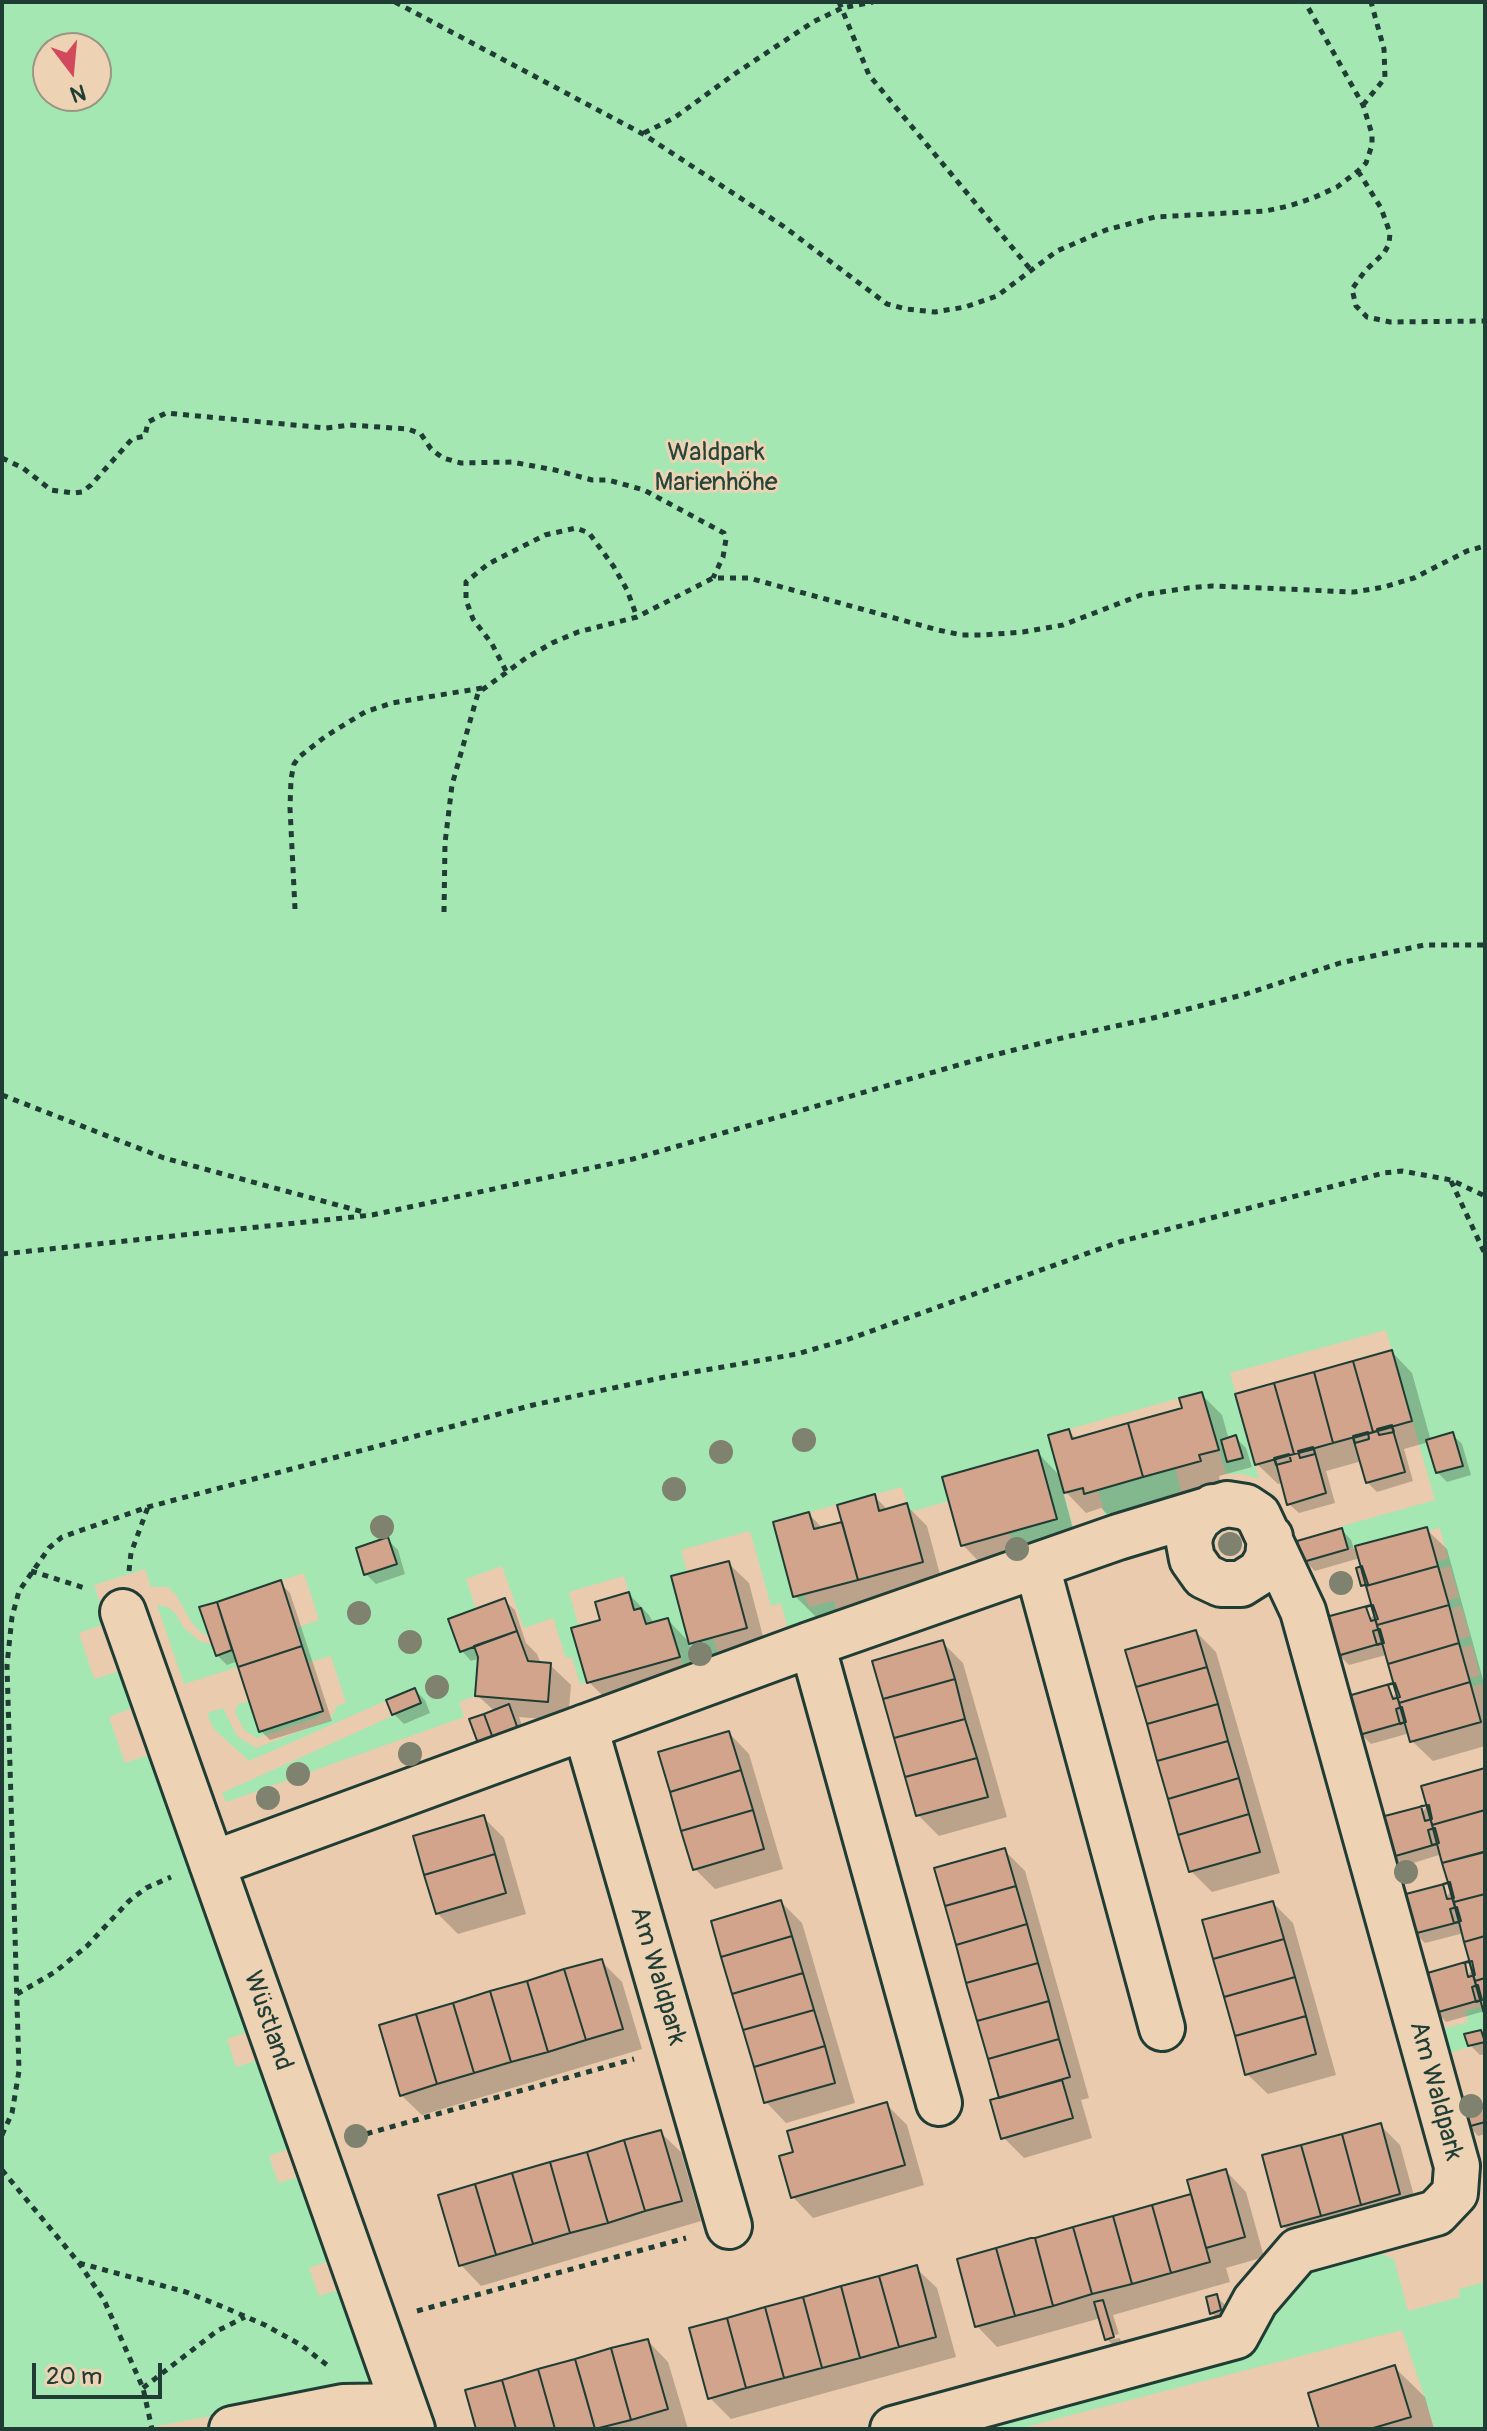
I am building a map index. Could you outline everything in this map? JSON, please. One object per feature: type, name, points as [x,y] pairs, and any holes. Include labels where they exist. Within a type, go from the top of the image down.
[{"type":"street","name":"Am Waldpark","points":[[212,1864],[812,1644],[1118,1537],[1227,1504],[1246,1507],[1258,1515],[1265,1554],[1303,1611],[1457,2166],[1455,2193],[1436,2213],[1298,2251],[1255,2301],[1236,2336],[893,2429]]},
{"type":"street","points":[[1213,1507],[1198,1519],[1189,1543],[1192,1559],[1204,1576],[1221,1584],[1241,1584],[1265,1554]]},
{"type":"street","points":[[1118,1537],[1192,1559]]},
{"type":"street","points":[[1037,1566],[1162,2028]]},
{"type":"street","name":"Wüstland","points":[[123,1612],[408,2417]]},
{"type":"street","points":[[812,1644],[939,2103]]},
{"type":"street","name":"Am Waldpark","points":[[585,1727],[729,2226]]},
{"type":"street","points":[[232,2429],[343,2407],[408,2417]]},
{"type":"path","points":[[395,2],[643,134],[783,226],[887,304],[935,312],[965,307],[997,296],[1062,248],[1129,223],[1155,217],[1265,211],[1313,198],[1337,187],[1358,171],[1366,163],[1372,145],[1363,105],[1305,2]]},
{"type":"path","points":[[643,134],[674,118],[840,5],[873,2]]},
{"type":"path","points":[[1363,105],[1385,78],[1384,49],[1371,2]]},
{"type":"path","points":[[840,5],[858,53],[877,85],[1031,270]]},
{"type":"path","points":[[1358,171],[1381,208],[1390,233],[1384,253],[1352,289],[1356,306],[1367,317],[1390,322],[1485,321]]},
{"type":"path","points":[[2,458],[23,468],[51,490],[74,493],[82,492],[91,485],[132,439],[145,436],[148,422],[166,413],[326,428],[350,425],[408,429],[421,434],[431,449],[443,458],[461,463],[512,462],[644,490],[724,533],[723,557],[713,578]]},
{"type":"path","points":[[506,671],[492,644],[473,619],[466,600],[466,582],[488,564],[545,535],[576,528],[589,533],[620,579],[637,617]]},
{"type":"path","points":[[444,912],[445,843],[452,785],[475,700],[482,688],[552,643],[578,632],[637,617],[713,578],[749,578],[938,630],[983,635],[1063,625],[1141,595],[1188,588],[1212,586],[1354,592],[1384,587],[1414,578],[1467,551],[1485,546]]},
{"type":"path","points":[[295,909],[290,808],[291,779],[299,757],[365,712],[392,703],[482,688]]},
{"type":"path","points":[[2,1254],[372,1215],[633,1159],[1000,1054],[1246,994],[1340,963],[1424,945],[1485,945]]},
{"type":"path","points":[[2,1095],[164,1158],[372,1215]]},
{"type":"path","points":[[2,2135],[12,2113],[19,2071],[7,1665],[12,1617],[19,1591],[49,1548],[62,1537],[148,1507],[533,1405],[665,1377],[797,1354],[849,1339],[1119,1242],[1384,1173],[1411,1172],[1451,1180],[1485,1196]]},
{"type":"path","points":[[1451,1180],[1485,1254]]},
{"type":"path","points":[[123,1612],[131,1553],[148,1507]]},
{"type":"path","points":[[31,1571],[116,1598],[123,1612]]},
{"type":"path","points":[[17,1994],[55,1972],[87,1946],[129,1901],[146,1888],[188,1870],[212,1864]]},
{"type":"path","points":[[312,2149],[678,2046]]},
{"type":"path","points":[[2,2170],[79,2263],[104,2300],[143,2388],[152,2429]]},
{"type":"path","points":[[374,2323],[729,2226]]},
{"type":"path","points":[[79,2263],[186,2292],[246,2317],[301,2345],[331,2368]]},
{"type":"path","points":[[143,2388],[217,2331],[246,2317]]},
{"type":"green space","name":"Waldpark Marienhöhe","points":[[2,2],[1485,2],[1485,1693],[1482,1684],[1469,1688],[1467,1679],[1480,1675],[1472,1645],[1460,1648],[1457,1644],[1456,1640],[1470,1636],[1461,1606],[1448,1610],[1445,1601],[1459,1597],[1450,1566],[1437,1570],[1435,1562],[1448,1558],[1440,1528],[1426,1531],[1424,1527],[1348,1549],[1342,1526],[1435,1500],[1386,1330],[1230,1373],[1259,1479],[1243,1474],[1226,1474],[1201,1392],[1048,1435],[1074,1530],[1015,1551],[990,1463],[942,1477],[949,1501],[910,1512],[902,1487],[773,1522],[793,1597],[804,1594],[809,1607],[834,1601],[838,1615],[789,1633],[781,1603],[771,1606],[750,1531],[681,1550],[687,1572],[671,1577],[689,1643],[713,1638],[720,1658],[684,1672],[680,1657],[675,1658],[648,1629],[658,1663],[650,1665],[624,1576],[569,1592],[594,1680],[580,1684],[572,1657],[566,1658],[553,1618],[524,1628],[502,1566],[466,1579],[476,1609],[448,1620],[460,1652],[474,1646],[478,1657],[475,1696],[459,1702],[464,1717],[226,1802],[222,1793],[421,1703],[415,1688],[249,1761],[213,1728],[207,1713],[223,1708],[237,1736],[256,1748],[330,1720],[337,1706],[346,1703],[331,1656],[307,1663],[296,1628],[319,1620],[304,1573],[200,1607],[209,1636],[192,1623],[168,1587],[151,1587],[145,1569],[94,1585],[107,1623],[79,1633],[94,1679],[124,1670],[137,1706],[109,1717],[125,1763],[154,1753],[254,2030],[227,2039],[236,2067],[265,2058],[296,2146],[269,2156],[278,2183],[306,2175],[337,2258],[309,2268],[319,2296],[347,2287],[383,2386],[139,2429],[2,2429]]},
{"type":"green space","points":[[1174,1463],[1181,1491],[1106,1518],[1096,1484]]},
{"type":"green space","points":[[157,1605],[168,1607],[184,1628],[201,1642],[212,1644],[216,1655],[232,1650],[238,1667],[184,1684]]},
{"type":"green space","points":[[249,1701],[259,1731],[323,1711],[319,1717],[257,1738],[244,1730],[235,1712],[238,1704]]},
{"type":"green space","points":[[1484,2006],[1485,2043],[1442,2055],[1440,2030],[1468,2022],[1465,2011]]},
{"type":"green space","points":[[1374,2251],[1394,2259],[1408,2311],[1460,2297],[1459,2289],[1485,2282],[1485,2429],[1435,2429],[1402,2330],[1017,2429],[955,2429],[1251,2351],[1276,2311],[1315,2268]]},
{"type":"building","points":[[1392,1350],[1412,1421],[1373,1432],[1353,1361]]},
{"type":"building","points":[[1353,1361],[1373,1432],[1333,1443],[1314,1372]]},
{"type":"building","points":[[1314,1372],[1333,1443],[1294,1454],[1274,1383]]},
{"type":"building","points":[[1274,1383],[1294,1454],[1255,1465],[1235,1394]]},
{"type":"building","points":[[1202,1392],[1219,1450],[1199,1455],[1201,1461],[1143,1477],[1128,1423],[1182,1408],[1179,1398]]},
{"type":"building","points":[[1128,1423],[1143,1477],[1084,1494],[1083,1488],[1064,1493],[1048,1435],[1069,1429],[1072,1439]]},
{"type":"building","points":[[1392,1425],[1394,1432],[1379,1435],[1377,1429]]},
{"type":"building","points":[[1392,1427],[1405,1472],[1366,1483],[1353,1438]]},
{"type":"building","points":[[1368,1432],[1369,1439],[1355,1443],[1353,1436]]},
{"type":"building","points":[[1453,1432],[1463,1466],[1436,1473],[1426,1440]]},
{"type":"building","points":[[1236,1435],[1243,1458],[1227,1462],[1221,1440]]},
{"type":"building","points":[[1313,1447],[1315,1454],[1300,1458],[1298,1451]]},
{"type":"building","points":[[1314,1449],[1326,1493],[1287,1505],[1275,1459]]},
{"type":"building","points":[[1038,1450],[1057,1519],[961,1546],[942,1477]]},
{"type":"building","points":[[1289,1454],[1291,1461],[1276,1465],[1274,1458]]},
{"type":"building","points":[[875,1494],[879,1511],[907,1503],[923,1562],[858,1580],[837,1505]]},
{"type":"building","points":[[809,1512],[814,1529],[842,1522],[858,1580],[793,1597],[773,1522]]},
{"type":"building","points":[[1427,1527],[1438,1566],[1366,1586],[1355,1546]]},
{"type":"building","points":[[1342,1528],[1348,1549],[1303,1562],[1297,1541]]},
{"type":"building","points":[[388,1537],[397,1564],[364,1575],[356,1548]]},
{"type":"building","points":[[729,1561],[747,1628],[689,1644],[671,1576]]},
{"type":"building","points":[[1362,1566],[1368,1584],[1361,1586],[1356,1568]]},
{"type":"building","points":[[1438,1566],[1449,1605],[1377,1625],[1366,1586]]},
{"type":"building","points":[[281,1580],[302,1646],[238,1667],[217,1602]]},
{"type":"building","points":[[629,1592],[634,1610],[641,1608],[646,1624],[668,1618],[680,1657],[587,1683],[571,1628],[600,1620],[595,1602]]},
{"type":"building","points":[[505,1598],[517,1631],[460,1652],[448,1619]]},
{"type":"building","points":[[217,1602],[232,1650],[216,1656],[199,1607]]},
{"type":"building","points":[[1371,1605],[1382,1643],[1337,1656],[1326,1617]]},
{"type":"building","points":[[1373,1605],[1378,1619],[1371,1621],[1366,1607]]},
{"type":"building","points":[[1449,1605],[1459,1643],[1388,1664],[1377,1625]]},
{"type":"building","points":[[1380,1629],[1384,1643],[1377,1645],[1373,1631]]},
{"type":"building","points":[[1196,1630],[1207,1667],[1136,1687],[1125,1650]]},
{"type":"building","points":[[517,1631],[528,1661],[551,1663],[548,1702],[475,1696],[478,1657],[474,1646]]},
{"type":"building","points":[[943,1640],[955,1679],[883,1699],[872,1661]]},
{"type":"building","points":[[1459,1643],[1470,1682],[1399,1703],[1388,1664]]},
{"type":"building","points":[[302,1646],[323,1711],[259,1732],[238,1667]]},
{"type":"building","points":[[1207,1667],[1218,1704],[1147,1724],[1136,1687]]},
{"type":"building","points":[[955,1679],[965,1719],[894,1738],[883,1699]]},
{"type":"building","points":[[1470,1682],[1481,1722],[1410,1742],[1399,1703]]},
{"type":"building","points":[[1393,1683],[1405,1722],[1359,1735],[1348,1696]]},
{"type":"building","points":[[1395,1683],[1400,1697],[1393,1699],[1388,1685]]},
{"type":"building","points":[[415,1688],[421,1703],[392,1715],[386,1700]]},
{"type":"building","points":[[509,1704],[519,1732],[494,1741],[484,1714]]},
{"type":"building","points":[[1218,1704],[1228,1741],[1157,1761],[1147,1724]]},
{"type":"building","points":[[1402,1707],[1406,1722],[1400,1724],[1396,1709]]},
{"type":"building","points":[[484,1714],[494,1741],[479,1746],[469,1719]]},
{"type":"building","points":[[965,1719],[977,1758],[905,1777],[894,1738]]},
{"type":"building","points":[[729,1731],[741,1770],[670,1792],[658,1752]]},
{"type":"building","points":[[1228,1741],[1239,1778],[1168,1799],[1157,1761]]},
{"type":"building","points":[[977,1758],[988,1797],[916,1816],[905,1777]]},
{"type":"building","points":[[1485,1768],[1485,1810],[1432,1825],[1421,1786]]},
{"type":"building","points":[[741,1770],[753,1810],[681,1831],[670,1792]]},
{"type":"building","points":[[1239,1778],[1249,1814],[1178,1835],[1168,1799]]},
{"type":"building","points":[[1427,1805],[1437,1844],[1392,1857],[1381,1817]]},
{"type":"building","points":[[1429,1805],[1432,1819],[1425,1821],[1421,1806]]},
{"type":"building","points":[[753,1810],[764,1849],[693,1870],[681,1831]]},
{"type":"building","points":[[1485,1810],[1485,1852],[1442,1863],[1432,1825]]},
{"type":"building","points":[[1249,1814],[1260,1852],[1189,1872],[1178,1835]]},
{"type":"building","points":[[484,1815],[495,1854],[424,1875],[413,1836]]},
{"type":"building","points":[[1435,1828],[1439,1843],[1432,1845],[1428,1830]]},
{"type":"building","points":[[1005,1848],[1016,1886],[945,1906],[934,1868]]},
{"type":"building","points":[[1485,1852],[1485,1894],[1454,1902],[1442,1863]]},
{"type":"building","points":[[495,1854],[506,1893],[436,1914],[424,1875]]},
{"type":"building","points":[[1450,1882],[1454,1898],[1447,1899],[1443,1884]]},
{"type":"building","points":[[1448,1883],[1459,1922],[1413,1934],[1402,1895]]},
{"type":"building","points":[[1016,1886],[1027,1924],[956,1945],[945,1906]]},
{"type":"building","points":[[1485,1894],[1485,1936],[1464,1942],[1454,1902]]},
{"type":"building","points":[[781,1900],[792,1936],[721,1957],[711,1921]]},
{"type":"building","points":[[1273,1901],[1284,1939],[1213,1959],[1202,1920]]},
{"type":"building","points":[[1457,1907],[1461,1921],[1454,1923],[1450,1909]]},
{"type":"building","points":[[1027,1924],[1038,1963],[966,1983],[956,1945]]},
{"type":"building","points":[[792,1936],[803,1973],[732,1994],[721,1957]]},
{"type":"building","points":[[1485,1936],[1485,1978],[1475,1981],[1464,1942]]},
{"type":"building","points":[[1284,1939],[1295,1977],[1224,1997],[1213,1959]]},
{"type":"building","points":[[602,1959],[623,2029],[586,2040],[564,1969]]},
{"type":"building","points":[[1469,1961],[1480,2000],[1435,2013],[1424,1974]]},
{"type":"building","points":[[1472,1961],[1475,1975],[1468,1977],[1465,1963]]},
{"type":"building","points":[[1038,1963],[1049,2001],[977,2021],[966,1983]]},
{"type":"building","points":[[564,1969],[586,2040],[548,2052],[527,1981]]},
{"type":"building","points":[[803,1973],[814,2010],[743,2030],[732,1994]]},
{"type":"building","points":[[1295,1977],[1306,2016],[1235,2036],[1224,1997]]},
{"type":"building","points":[[1485,1978],[1485,2017],[1475,1981]]},
{"type":"building","points":[[527,1981],[548,2052],[511,2062],[490,1991]]},
{"type":"building","points":[[1478,1985],[1482,2000],[1476,2002],[1472,1987]]},
{"type":"building","points":[[490,1991],[511,2062],[474,2073],[453,2003]]},
{"type":"building","points":[[1049,2001],[1059,2039],[988,2059],[977,2021]]},
{"type":"building","points":[[453,2003],[474,2073],[437,2084],[416,2014]]},
{"type":"building","points":[[814,2010],[825,2046],[754,2067],[743,2030]]},
{"type":"building","points":[[416,2014],[437,2084],[400,2096],[379,2025]]},
{"type":"building","points":[[1306,2016],[1316,2054],[1245,2075],[1235,2036]]},
{"type":"building","points":[[1481,2030],[1485,2042],[1468,2046],[1464,2034]]},
{"type":"building","points":[[1059,2039],[1070,2077],[999,2098],[988,2059]]},
{"type":"building","points":[[825,2046],[835,2083],[764,2103],[754,2067]]},
{"type":"building","points":[[1062,2080],[1073,2118],[1001,2139],[990,2100]]},
{"type":"building","points":[[887,2102],[905,2165],[791,2198],[779,2156],[793,2152],[787,2131]]},
{"type":"building","points":[[1485,2107],[1485,2122],[1467,2127],[1463,2113]]},
{"type":"building","points":[[1381,2123],[1400,2194],[1361,2205],[1342,2134]]},
{"type":"building","points":[[661,2130],[682,2201],[645,2211],[624,2140]]},
{"type":"building","points":[[1342,2134],[1361,2205],[1321,2216],[1301,2145]]},
{"type":"building","points":[[624,2140],[645,2211],[608,2223],[587,2152]]},
{"type":"building","points":[[1301,2145],[1321,2216],[1281,2227],[1262,2155]]},
{"type":"building","points":[[587,2152],[608,2223],[570,2233],[550,2162]]},
{"type":"building","points":[[550,2162],[570,2233],[533,2244],[512,2173]]},
{"type":"building","points":[[1226,2169],[1245,2237],[1206,2248],[1187,2180]]},
{"type":"building","points":[[512,2173],[533,2244],[496,2255],[475,2184]]},
{"type":"building","points":[[475,2184],[496,2255],[459,2266],[438,2195]]},
{"type":"building","points":[[1191,2194],[1210,2262],[1171,2273],[1152,2205]]},
{"type":"building","points":[[1152,2205],[1171,2273],[1132,2284],[1113,2216]]},
{"type":"building","points":[[1113,2216],[1132,2284],[1092,2294],[1073,2227]]},
{"type":"building","points":[[1073,2227],[1092,2294],[1053,2306],[1035,2238]]},
{"type":"building","points":[[1035,2238],[1053,2306],[1015,2316],[996,2248]]},
{"type":"building","points":[[996,2248],[1015,2316],[975,2327],[957,2259]]},
{"type":"building","points":[[917,2265],[936,2337],[899,2347],[879,2276]]},
{"type":"building","points":[[879,2276],[899,2347],[860,2358],[841,2286]]},
{"type":"building","points":[[841,2286],[860,2358],[822,2368],[803,2297]]},
{"type":"building","points":[[1217,2294],[1221,2310],[1210,2314],[1206,2297]]},
{"type":"building","points":[[803,2297],[822,2368],[784,2378],[765,2307]]},
{"type":"building","points":[[1103,2300],[1114,2337],[1105,2340],[1094,2302]]},
{"type":"building","points":[[765,2307],[784,2378],[746,2388],[727,2318]]},
{"type":"building","points":[[727,2318],[746,2388],[708,2399],[689,2328]]},
{"type":"building","points":[[648,2339],[668,2409],[631,2420],[611,2348]]},
{"type":"building","points":[[611,2348],[631,2420],[595,2429],[575,2359]]},
{"type":"building","points":[[575,2359],[595,2429],[555,2429],[538,2369]]},
{"type":"building","points":[[1395,2365],[1411,2417],[1370,2429],[1319,2429],[1308,2393]]},
{"type":"building","points":[[538,2369],[555,2429],[516,2429],[502,2380]]},
{"type":"building","points":[[502,2380],[516,2429],[476,2429],[465,2390]]}]
